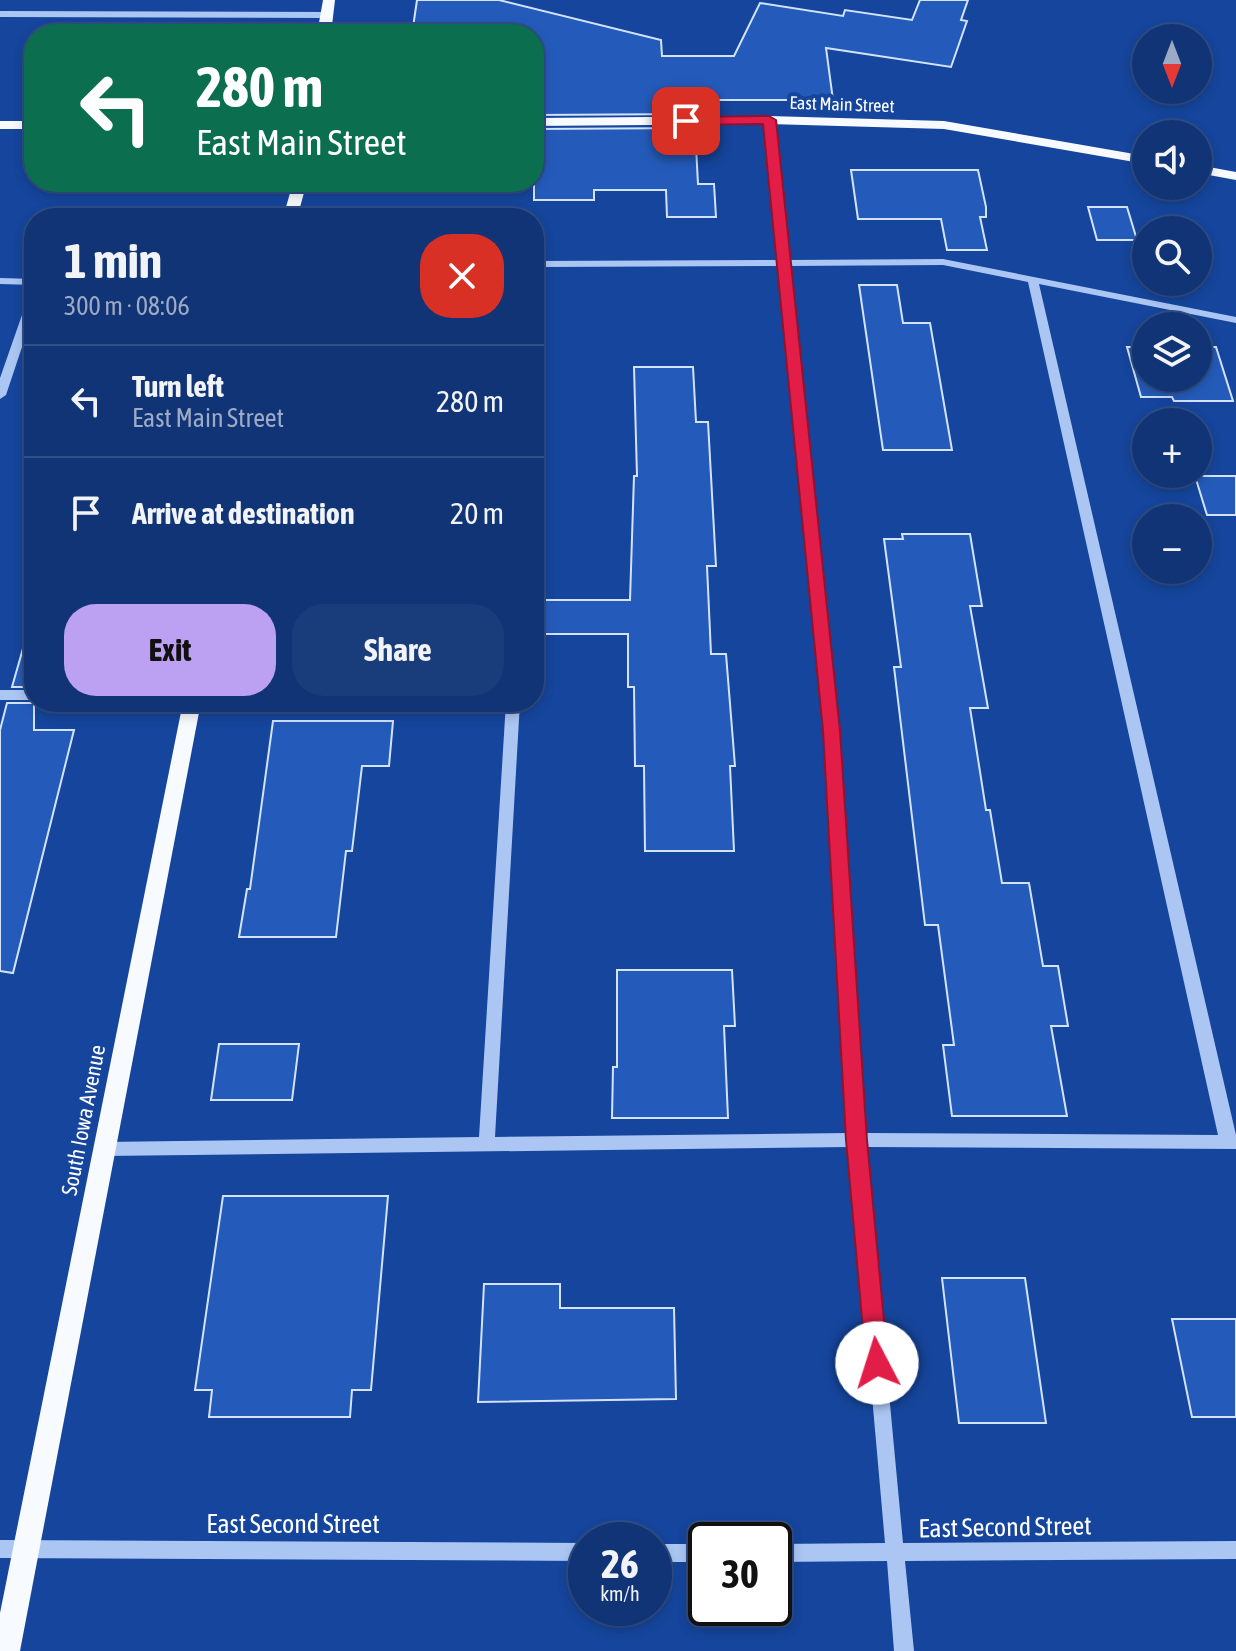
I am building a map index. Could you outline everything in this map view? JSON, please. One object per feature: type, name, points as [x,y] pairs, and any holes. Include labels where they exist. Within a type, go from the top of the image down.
[{"type":"main road","points":[[325,24],[329,0]]},
{"type":"main road","name":"East Main Street","points":[[544,122],[769,120],[944,125],[1132,158]]},
{"type":"main road","points":[[0,125],[24,125]]},
{"type":"main road","points":[[1212,172],[1235,178]]},
{"type":"main road","name":"South Iowa Avenue","points":[[6,1651],[13,1549],[104,1149],[190,712]]},
{"type":"street","points":[[0,14],[326,15]]},
{"type":"street","points":[[769,120],[781,262],[832,731],[857,1140],[904,1651]]},
{"type":"street","points":[[544,264],[943,262],[1236,320]]},
{"type":"street","points":[[104,1149],[857,1140],[1232,1142],[1032,278]]},
{"type":"street","points":[[0,281],[24,282]]},
{"type":"street","points":[[0,395],[24,324]]},
{"type":"street","points":[[0,695],[24,695]]},
{"type":"street","points":[[487,1143],[512,712]]},
{"type":"street","name":"East Second Street","points":[[13,1549],[568,1552]]},
{"type":"street","name":"East Second Street","points":[[792,1553],[1236,1550]]},
{"type":"building","points":[[417,0],[499,0],[661,40],[662,56],[734,56],[760,3],[843,16],[845,10],[912,20],[920,0],[968,0],[961,20],[967,21],[951,67],[826,48],[833,100],[694,100],[694,114],[544,115],[544,24],[413,24]]},
{"type":"building","points":[[695,128],[698,184],[714,184],[716,217],[667,217],[666,190],[594,190],[594,200],[534,200],[534,192],[544,192],[544,129]]},
{"type":"building","points":[[851,170],[978,170],[986,207],[986,217],[980,217],[987,250],[947,250],[941,219],[858,219]]},
{"type":"building","points":[[1088,207],[1127,207],[1132,224],[1132,240],[1097,240]]},
{"type":"building","points":[[859,285],[897,285],[903,323],[930,323],[952,450],[883,450]]},
{"type":"building","points":[[1127,347],[1132,347],[1132,365]]},
{"type":"building","points":[[1212,347],[1216,347],[1233,401],[1174,401],[1172,397],[1141,397],[1140,392],[1212,392]]},
{"type":"building","points":[[634,367],[693,367],[696,422],[708,422],[716,566],[707,566],[711,654],[726,654],[735,766],[730,766],[734,851],[645,851],[644,766],[635,766],[634,687],[628,687],[628,634],[544,634],[544,600],[630,600],[634,476],[637,476]]},
{"type":"building","points":[[1212,476],[1236,476],[1236,515],[1212,515],[1212,504],[1204,504],[1199,488],[1212,488]]},
{"type":"building","points":[[902,534],[970,534],[982,606],[970,606],[988,708],[970,708],[986,810],[990,810],[1002,883],[1029,883],[1043,966],[1058,966],[1068,1026],[1051,1026],[1067,1116],[952,1116],[943,1045],[954,1045],[938,925],[925,925],[894,667],[901,667],[884,539],[903,539]]},
{"type":"building","points":[[24,645],[24,687],[12,687]]},
{"type":"building","points":[[7,703],[24,703],[24,712],[34,712],[34,730],[74,730],[13,973],[0,971],[0,730]]},
{"type":"building","points":[[273,721],[393,721],[389,766],[362,766],[352,851],[346,851],[336,937],[239,937],[247,889],[250,889]]},
{"type":"building","points":[[617,970],[732,970],[735,1026],[724,1026],[728,1118],[612,1118],[613,1067],[617,1067]]},
{"type":"building","points":[[219,1044],[299,1044],[292,1100],[211,1100]]},
{"type":"building","points":[[223,1196],[388,1196],[371,1390],[352,1390],[350,1417],[209,1417],[212,1390],[195,1390]]},
{"type":"building","points":[[942,1278],[1025,1278],[1046,1423],[959,1423]]},
{"type":"building","points":[[484,1284],[560,1284],[560,1308],[674,1308],[676,1399],[478,1402]]},
{"type":"building","points":[[1172,1319],[1236,1319],[1236,1417],[1192,1417]]},
{"type":"route","points":[[686,121],[769,120],[781,262],[832,731],[857,1140],[877,1363]]}]
